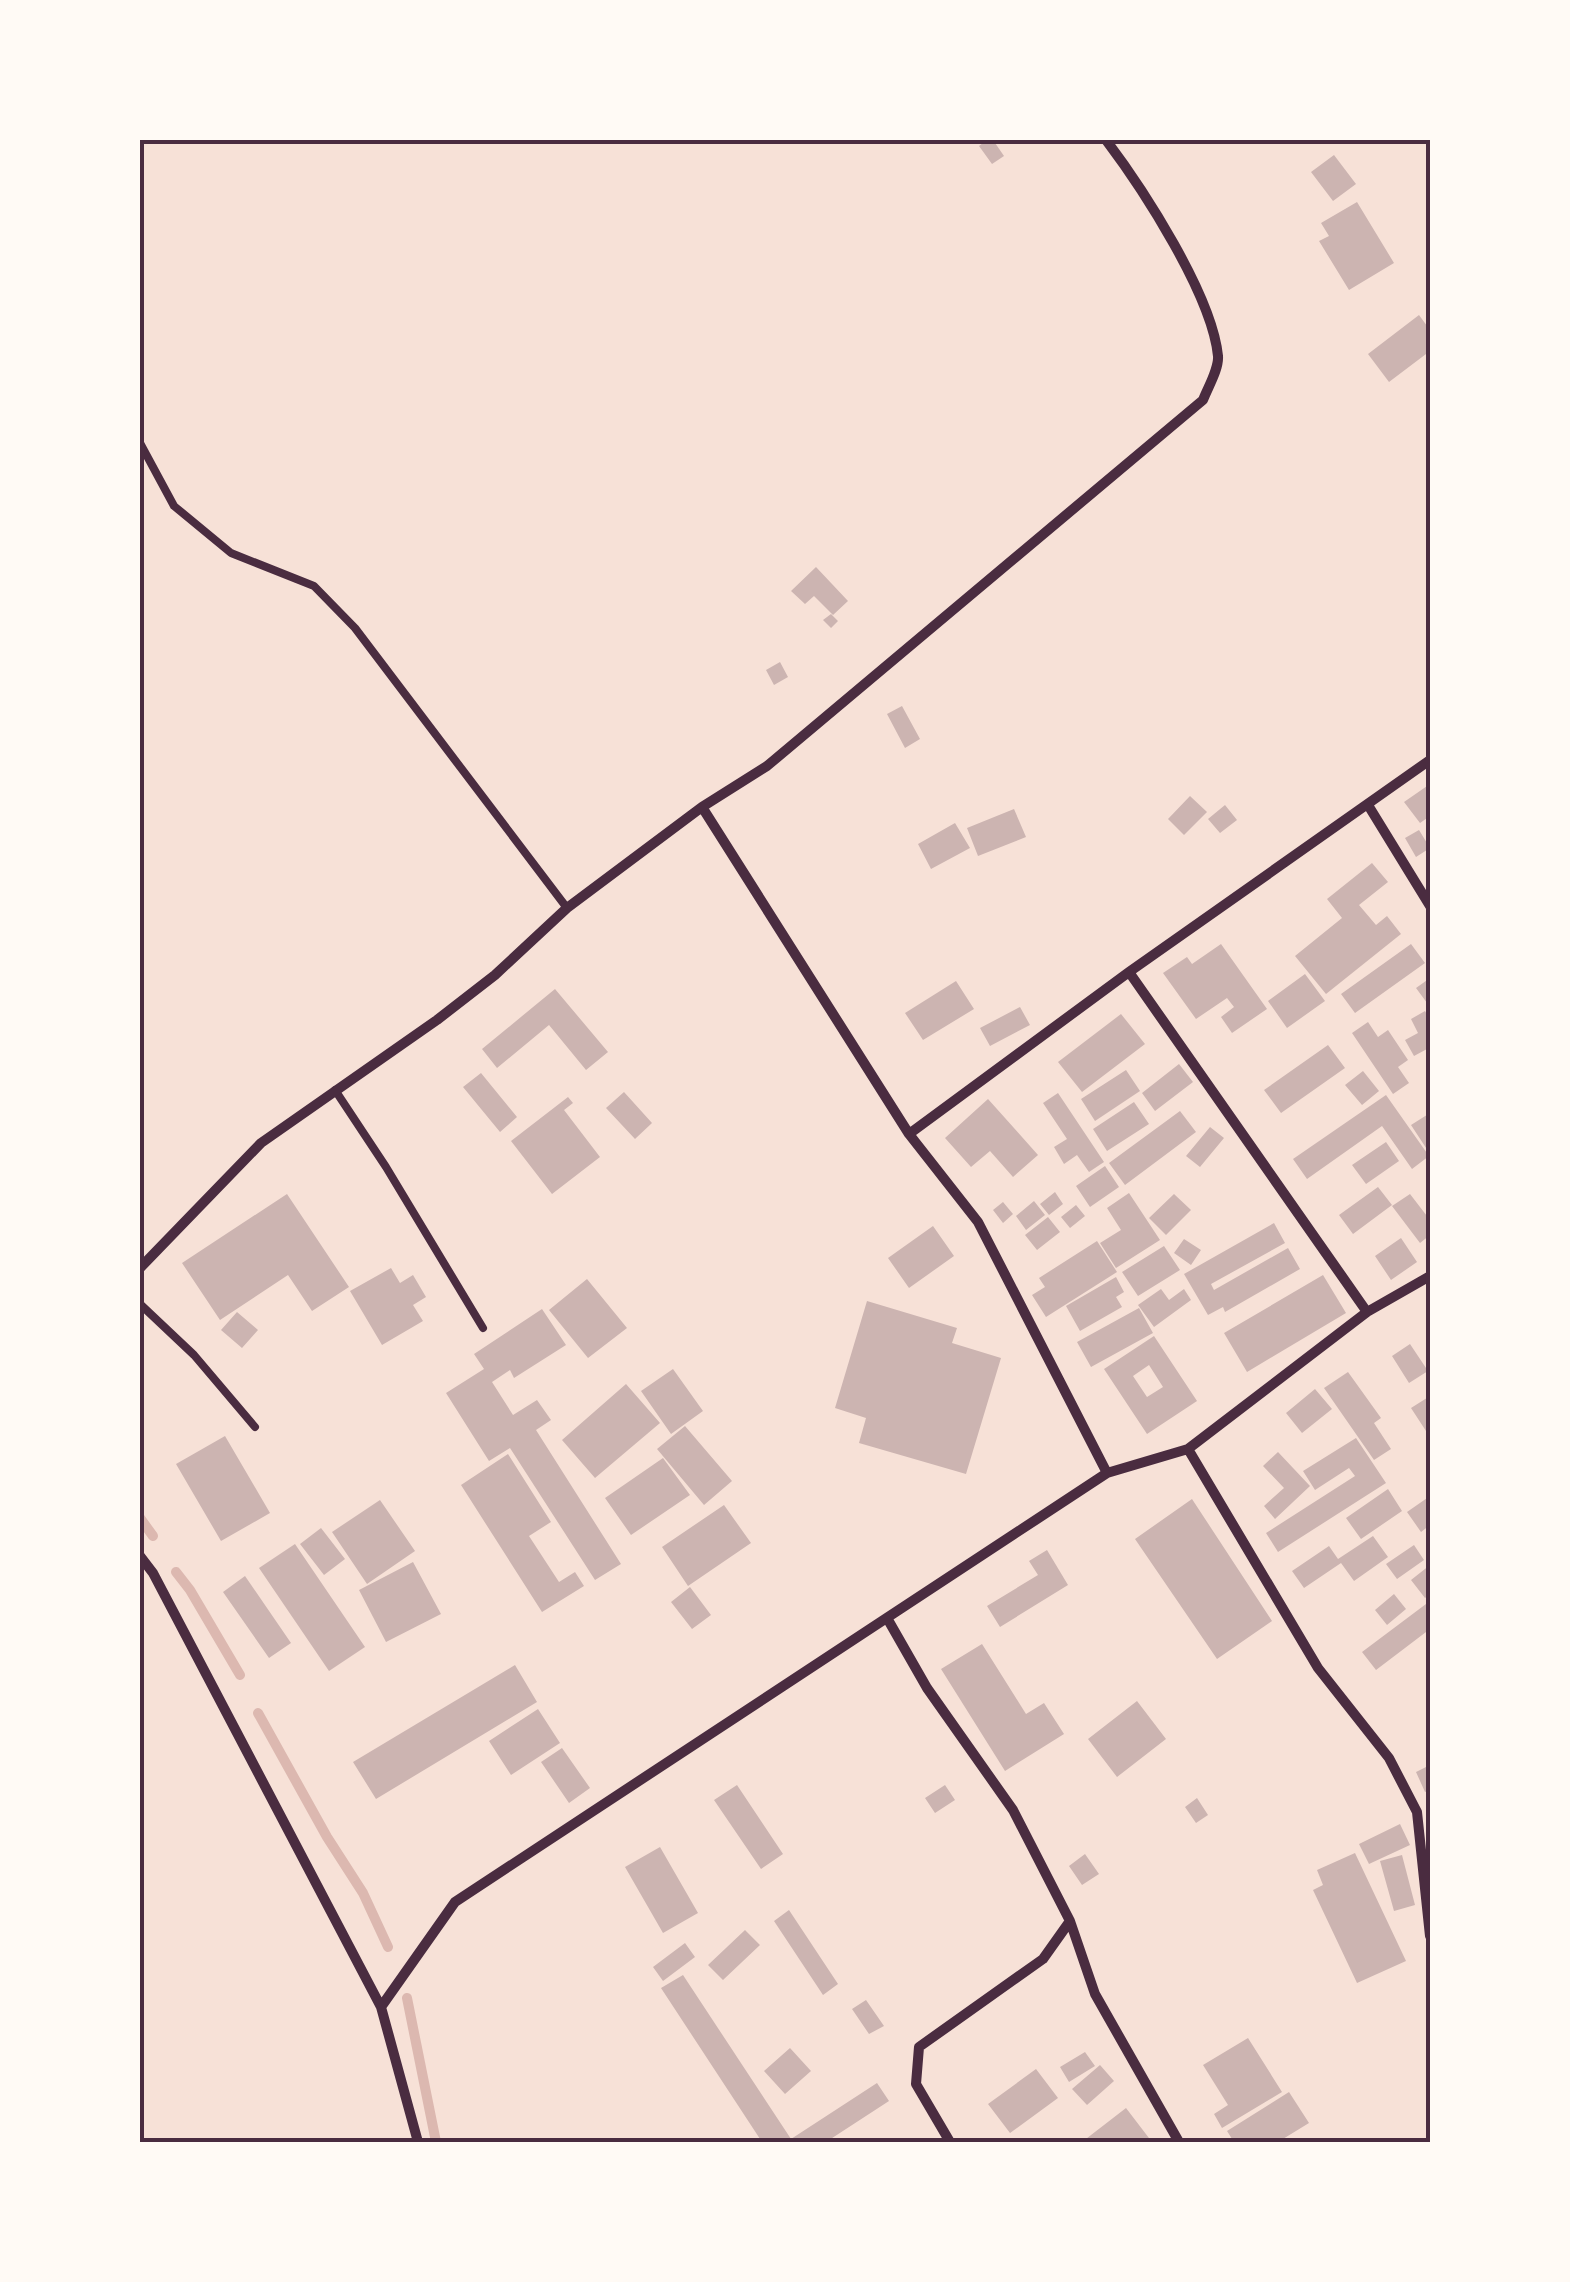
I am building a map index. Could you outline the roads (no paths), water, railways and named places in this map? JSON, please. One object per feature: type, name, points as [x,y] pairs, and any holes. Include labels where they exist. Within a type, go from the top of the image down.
[{"type":"street","points":[[140,1268],[261,1143],[437,1020],[494,975],[567,908],[702,807],[767,766],[1203,400],[1219,360],[1206,304],[1133,176],[1106,140]]},
{"type":"street","points":[[910,1134],[1130,972],[1430,760]]},
{"type":"street","points":[[1368,805],[1430,906]]},
{"type":"street","points":[[702,807],[910,1134],[978,1222],[1107,1473]]},
{"type":"street","points":[[1130,972],[1367,1312]]},
{"type":"street","points":[[381,2007],[455,1902],[1107,1473],[1188,1449],[1367,1312],[1430,1276]]},
{"type":"street","points":[[1188,1449],[1318,1668],[1390,1758],[1417,1812],[1430,1936]]},
{"type":"street","points":[[140,1556],[153,1573],[381,2007],[418,2142]]},
{"type":"street","points":[[887,1618],[927,1688],[1013,1810],[1070,1921],[1095,1994],[1179,2142]]},
{"type":"street","points":[[950,2142],[916,2084],[919,2047],[1042,1959],[1070,1921]]},
{"type":"lane","points":[[140,443],[174,506],[231,553],[314,586],[355,628],[567,908]]},
{"type":"lane","points":[[335,1090],[483,1328]]},
{"type":"lane","points":[[140,1304],[194,1355],[255,1428]]},
{"type":"waterway","points":[[140,1518],[153,1536]]},
{"type":"waterway","points":[[176,1572],[240,1675]]},
{"type":"waterway","points":[[258,1713],[363,1893],[388,1947]]},
{"type":"waterway","points":[[407,1998],[436,2142]]}]
